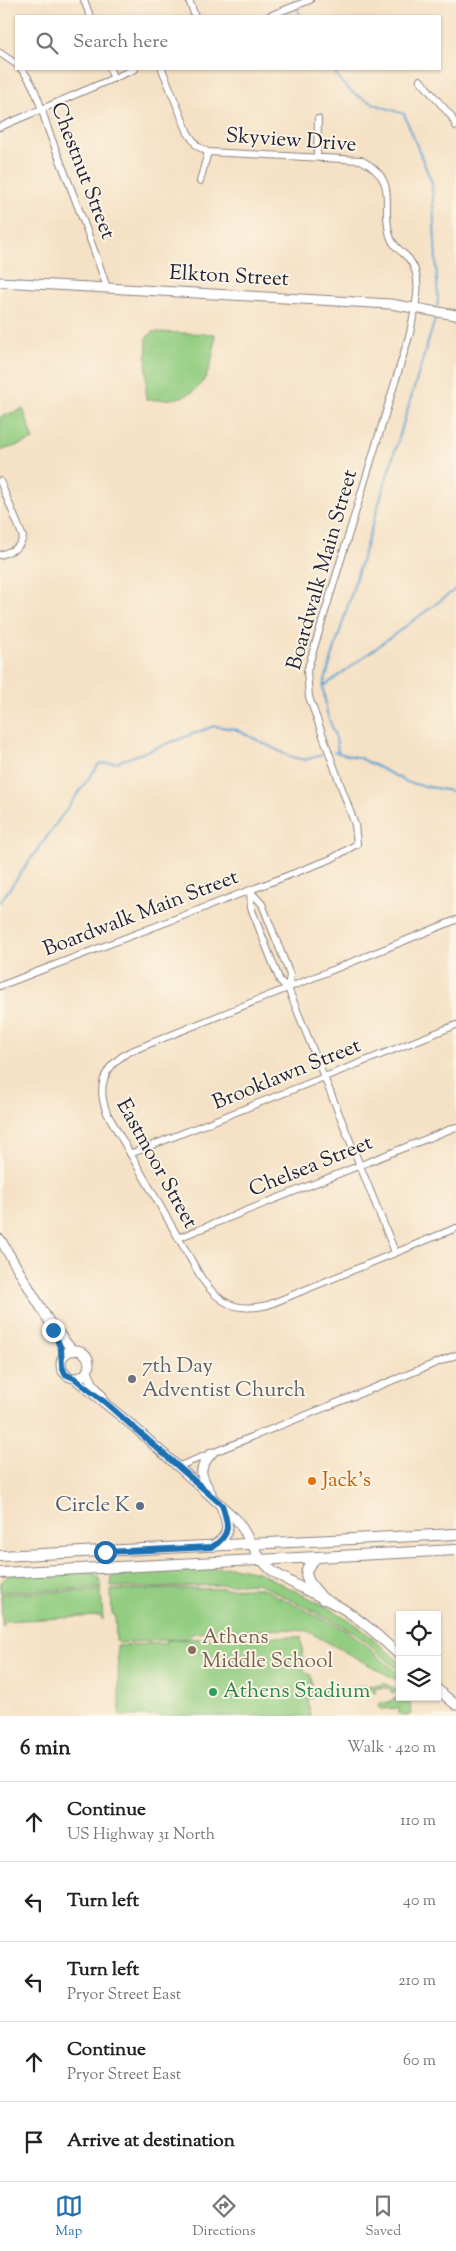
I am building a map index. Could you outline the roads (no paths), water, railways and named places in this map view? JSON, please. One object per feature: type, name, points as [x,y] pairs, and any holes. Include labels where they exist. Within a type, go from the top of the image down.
[{"type":"main road","points":[[212,1547],[222,1541],[227,1532],[227,1518],[218,1502]]},
{"type":"main road","points":[[0,1556],[456,1534]]},
{"type":"main road","points":[[0,1573],[456,1550]]},
{"type":"main road","points":[[317,1557],[307,1566],[305,1572],[308,1581],[323,1599]]},
{"type":"street","points":[[84,0],[90,15]]},
{"type":"street","points":[[189,0],[195,15]]},
{"type":"street","points":[[272,15],[310,0]]},
{"type":"street","points":[[0,53],[15,63]]},
{"type":"street","name":"Chestnut Street","points":[[22,70],[27,75],[41,110],[107,288]]},
{"type":"street","points":[[110,70],[113,77]]},
{"type":"street","points":[[0,126],[132,70]]},
{"type":"street","name":"Skyview Drive","points":[[162,70],[188,133],[197,146],[208,152],[361,160],[380,173],[386,187],[389,234],[392,244],[409,260],[416,272],[418,288],[415,308]]},
{"type":"street","points":[[420,80],[454,114],[456,126]]},
{"type":"street","points":[[318,119],[318,157]]},
{"type":"street","points":[[200,181],[208,152]]},
{"type":"street","name":"Elkton Street","points":[[0,282],[390,304],[456,315]]},
{"type":"street","name":"Boardwalk Main Street","points":[[0,986],[331,860],[357,844],[355,825],[309,697],[307,672],[410,333],[415,308]]},
{"type":"street","points":[[0,481],[23,537],[21,545],[0,555]]},
{"type":"street","points":[[250,891],[262,904],[290,975],[288,988]]},
{"type":"street","points":[[250,891],[251,908],[280,981],[288,988],[395,1252]]},
{"type":"street","name":"Eastmoor Street","points":[[456,920],[117,1058],[104,1076],[103,1102],[130,1154],[210,1290],[222,1301],[238,1308],[268,1305],[456,1228]]},
{"type":"street","name":"Brooklawn Street","points":[[130,1154],[456,1025]]},
{"type":"street","name":"Chelsea Street","points":[[178,1238],[456,1127]]},
{"type":"street","points":[[0,1239],[50,1323],[61,1349],[65,1374],[74,1378],[107,1404],[218,1502],[244,1529],[252,1545],[270,1570],[341,1608],[374,1632],[396,1652]]},
{"type":"street","points":[[50,1323],[73,1351]]},
{"type":"street","points":[[62,1362],[66,1354],[73,1351],[81,1352],[87,1357],[89,1364],[87,1372],[82,1376],[74,1378]]},
{"type":"street","points":[[177,1467],[456,1354]]},
{"type":"street","points":[[87,1372],[93,1385],[107,1404]]},
{"type":"street","points":[[212,1453],[203,1463],[201,1470],[203,1479],[218,1502]]},
{"type":"street","points":[[441,1692],[456,1705]]},
{"type":"waterway","points":[[298,10],[300,15]]},
{"type":"waterway","points":[[334,70],[346,87],[363,99],[404,114],[432,183],[437,307]]},
{"type":"waterway","points":[[338,752],[336,738],[327,713],[323,687],[436,316]]},
{"type":"waterway","points":[[323,687],[456,589]]},
{"type":"waterway","points":[[0,902],[99,764],[118,762],[214,726],[235,729],[289,756],[305,760],[321,755]]},
{"type":"waterway","points":[[334,752],[360,758],[409,783],[456,792]]},
{"type":"place","name":"7th Day Adventist Church","points":[[132,1379]]},
{"type":"place","name":"Jack's","points":[[312,1481]]},
{"type":"place","name":"Circle K","points":[[140,1506]]},
{"type":"place","name":"Athens Middle School","points":[[192,1650]]},
{"type":"place","name":"Athens Stadium","points":[[213,1692]]}]
